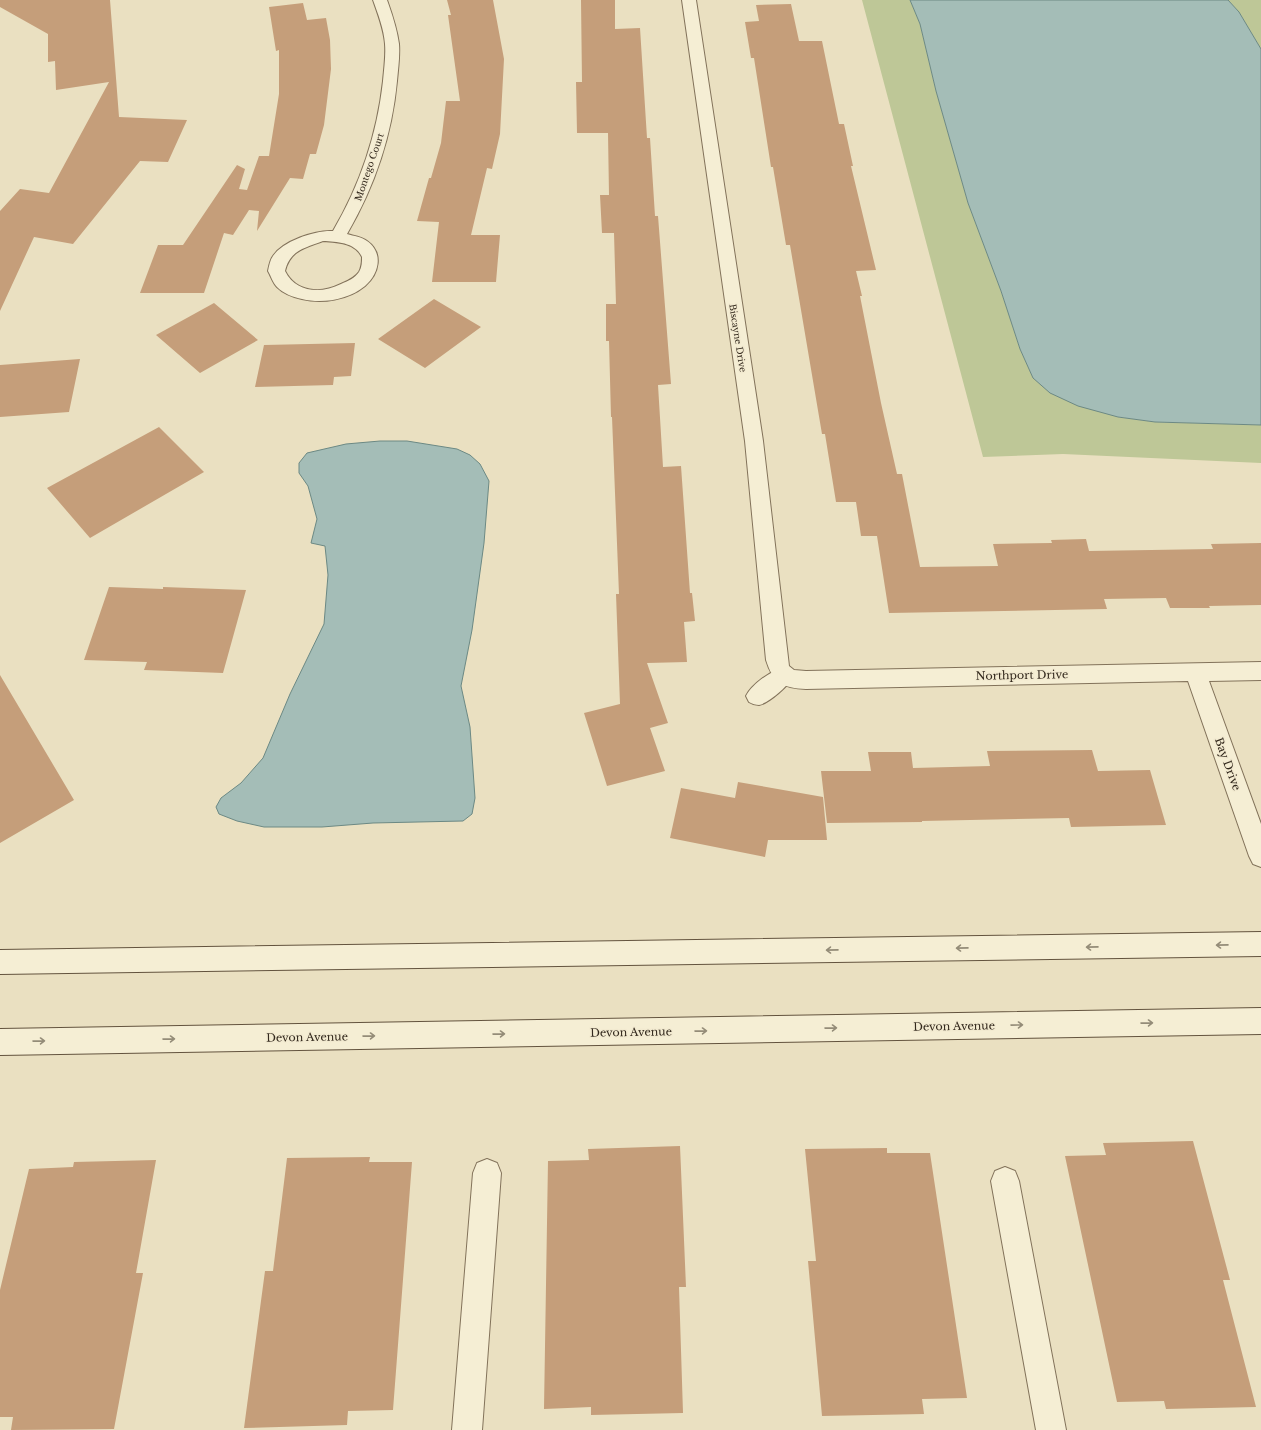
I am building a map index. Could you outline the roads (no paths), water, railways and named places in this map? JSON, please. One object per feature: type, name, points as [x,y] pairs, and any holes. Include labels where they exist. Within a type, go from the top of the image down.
[{"type":"street","name":"Montego Court","points":[[338,236],[351,215],[363,186],[377,150],[386,114],[390,83],[392,46],[386,16],[380,0]]},
{"type":"street","name":"Biscayne Drive","points":[[689,0],[754,441],[778,660],[783,676]]},
{"type":"street","points":[[322,236],[338,236],[356,242],[368,253],[370,262],[368,271],[362,280],[344,290],[322,296],[306,295],[292,291],[282,284],[276,275],[277,265],[282,255],[293,246],[306,240],[322,236]]},
{"type":"street","name":"Northport Drive","points":[[783,676],[792,679],[806,680],[1261,671]]},
{"type":"street","name":"Bay Drive","points":[[1195,672],[1261,856]]},
{"type":"street","points":[[757,696],[783,676]]},
{"type":"street","points":[[0,962],[1261,944]]},
{"type":"street","name":"Devon Avenue","points":[[0,1042],[1261,1021]]},
{"type":"street","points":[[467,1430],[487,1173]]},
{"type":"street","points":[[1005,1181],[1051,1430]]},
{"type":"water","points":[[910,0],[1228,0],[1239,12],[1261,49],[1261,425],[1155,422],[1118,417],[1078,406],[1050,393],[1033,378],[1020,349],[1001,291],[968,203],[936,91],[920,24]]},
{"type":"water","points":[[380,441],[407,441],[457,449],[470,455],[480,464],[489,481],[484,543],[472,630],[461,686],[470,727],[475,798],[472,814],[463,821],[373,823],[322,827],[264,827],[237,821],[219,814],[216,807],[221,798],[241,783],[263,758],[290,694],[324,624],[328,575],[325,546],[311,543],[317,519],[308,486],[299,473],[299,463],[307,453],[346,444]]}]
